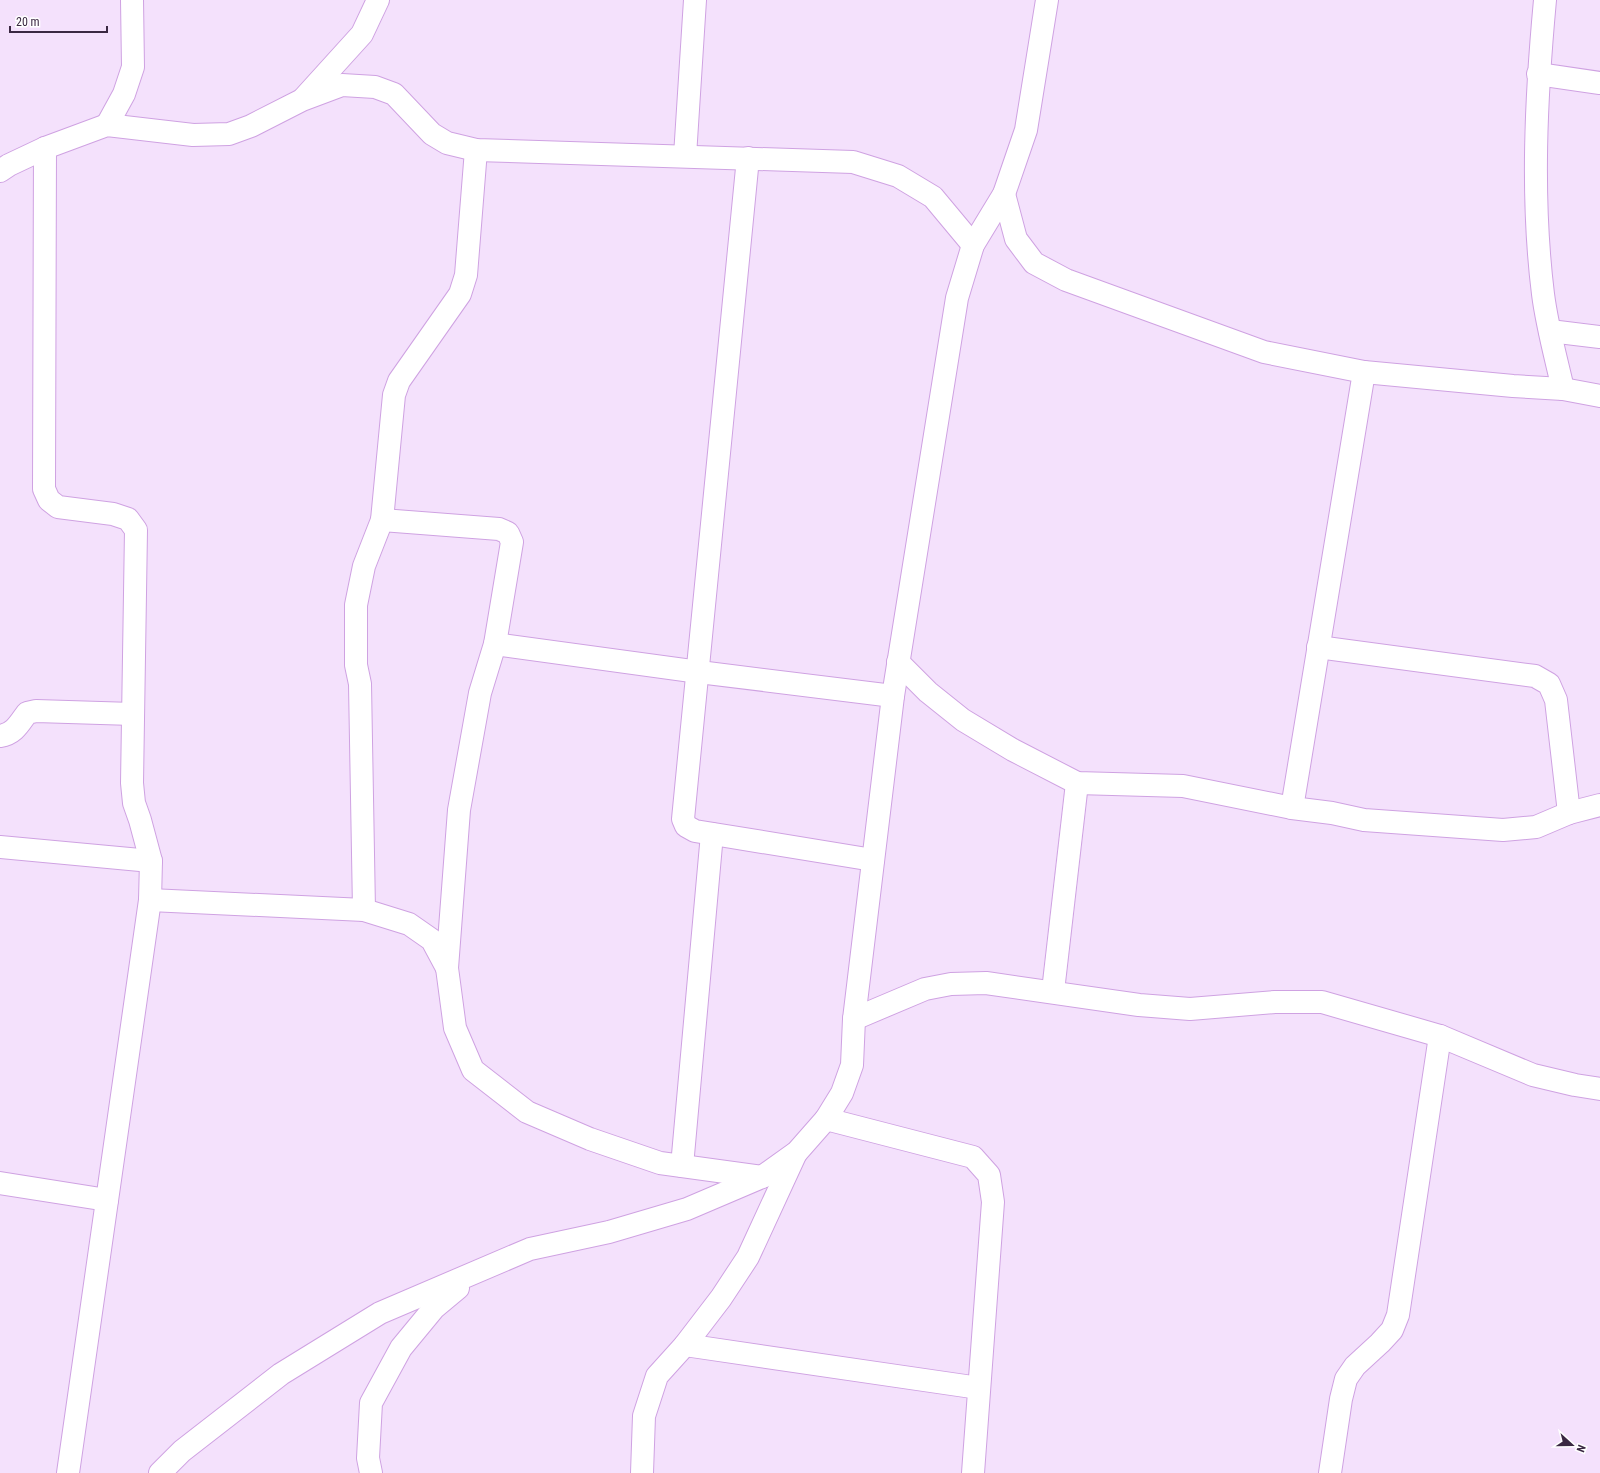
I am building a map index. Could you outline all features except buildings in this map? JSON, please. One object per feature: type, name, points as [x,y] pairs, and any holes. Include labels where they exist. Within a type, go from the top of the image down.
[{"type":"street","points":[[107,125],[124,94],[133,67],[132,0]]},
{"type":"street","points":[[302,100],[362,34],[378,0]]},
{"type":"street","points":[[685,156],[695,0]]},
{"type":"street","points":[[160,1473],[182,1451],[281,1374],[380,1313],[530,1249],[609,1232],[687,1209],[762,1177],[797,1152],[826,1119],[842,1093],[852,1065],[854,1019],[893,696],[957,298],[973,244],[1004,194],[1026,130],[1047,0]]},
{"type":"street","points":[[1545,0],[1538,74],[1536,200],[1543,294],[1563,389]]},
{"type":"street","points":[[1538,74],[1600,83]]},
{"type":"street","points":[[0,171],[9,165],[45,148],[107,125],[192,135],[229,134],[251,126],[302,100],[342,86],[375,87],[394,94],[432,134],[447,143],[476,150],[853,162],[898,176],[932,197],[973,244]]},
{"type":"street","points":[[45,148],[44,489],[49,500],[58,507],[113,514],[128,519],[136,530],[132,783],[134,803],[151,861],[150,900],[68,1473]]},
{"type":"street","points":[[364,910],[360,684],[356,665],[356,605],[364,566],[382,520],[394,395],[399,381],[460,294],[466,275],[476,150]]},
{"type":"street","points":[[748,158],[699,672],[683,819],[686,826],[695,831],[873,860]]},
{"type":"street","points":[[1004,194],[1016,239],[1034,263],[1066,280],[1264,352],[1364,372],[1513,386],[1563,389],[1600,396]]},
{"type":"street","points":[[1550,331],[1600,337]]},
{"type":"street","points":[[1292,808],[1364,372]]},
{"type":"street","points":[[382,520],[499,529],[508,533],[512,542],[495,644],[480,693],[459,810],[447,968],[455,1028],[473,1070],[527,1112],[590,1139],[660,1163],[762,1177]]},
{"type":"street","points":[[495,644],[699,672],[893,696]]},
{"type":"street","points":[[1318,647],[1535,676],[1549,684],[1556,700],[1570,813]]},
{"type":"street","points":[[898,662],[928,692],[963,720],[1014,750],[1077,783],[1183,786],[1292,808],[1332,813],[1364,820],[1503,830],[1536,827],[1570,813],[1600,805]]},
{"type":"street","points":[[0,736],[7,735],[14,731],[27,713],[36,711],[133,714]]},
{"type":"street","points":[[1053,991],[1077,783]]},
{"type":"street","points":[[682,1166],[712,834]]},
{"type":"street","points":[[0,847],[151,861]]},
{"type":"street","points":[[150,900],[364,910],[409,924],[432,940],[447,968]]},
{"type":"street","points":[[854,1019],[924,989],[951,984],[986,983],[1053,991],[1139,1005],[1190,1009],[1275,1002],[1322,1002],[1440,1036],[1533,1075],[1600,1089]]},
{"type":"street","points":[[1330,1473],[1341,1399],[1346,1379],[1355,1366],[1392,1330],[1398,1315],[1440,1036]]},
{"type":"street","points":[[826,1119],[973,1157],[989,1175],[993,1202],[972,1473]]},
{"type":"street","points":[[642,1473],[644,1416],[657,1376],[685,1345],[721,1298],[748,1257],[797,1152]]},
{"type":"street","points":[[0,1183],[107,1200]]},
{"type":"street","points":[[371,1473],[368,1458],[371,1403],[401,1348],[434,1308],[478,1272]]},
{"type":"street","points":[[685,1345],[979,1388]]}]
